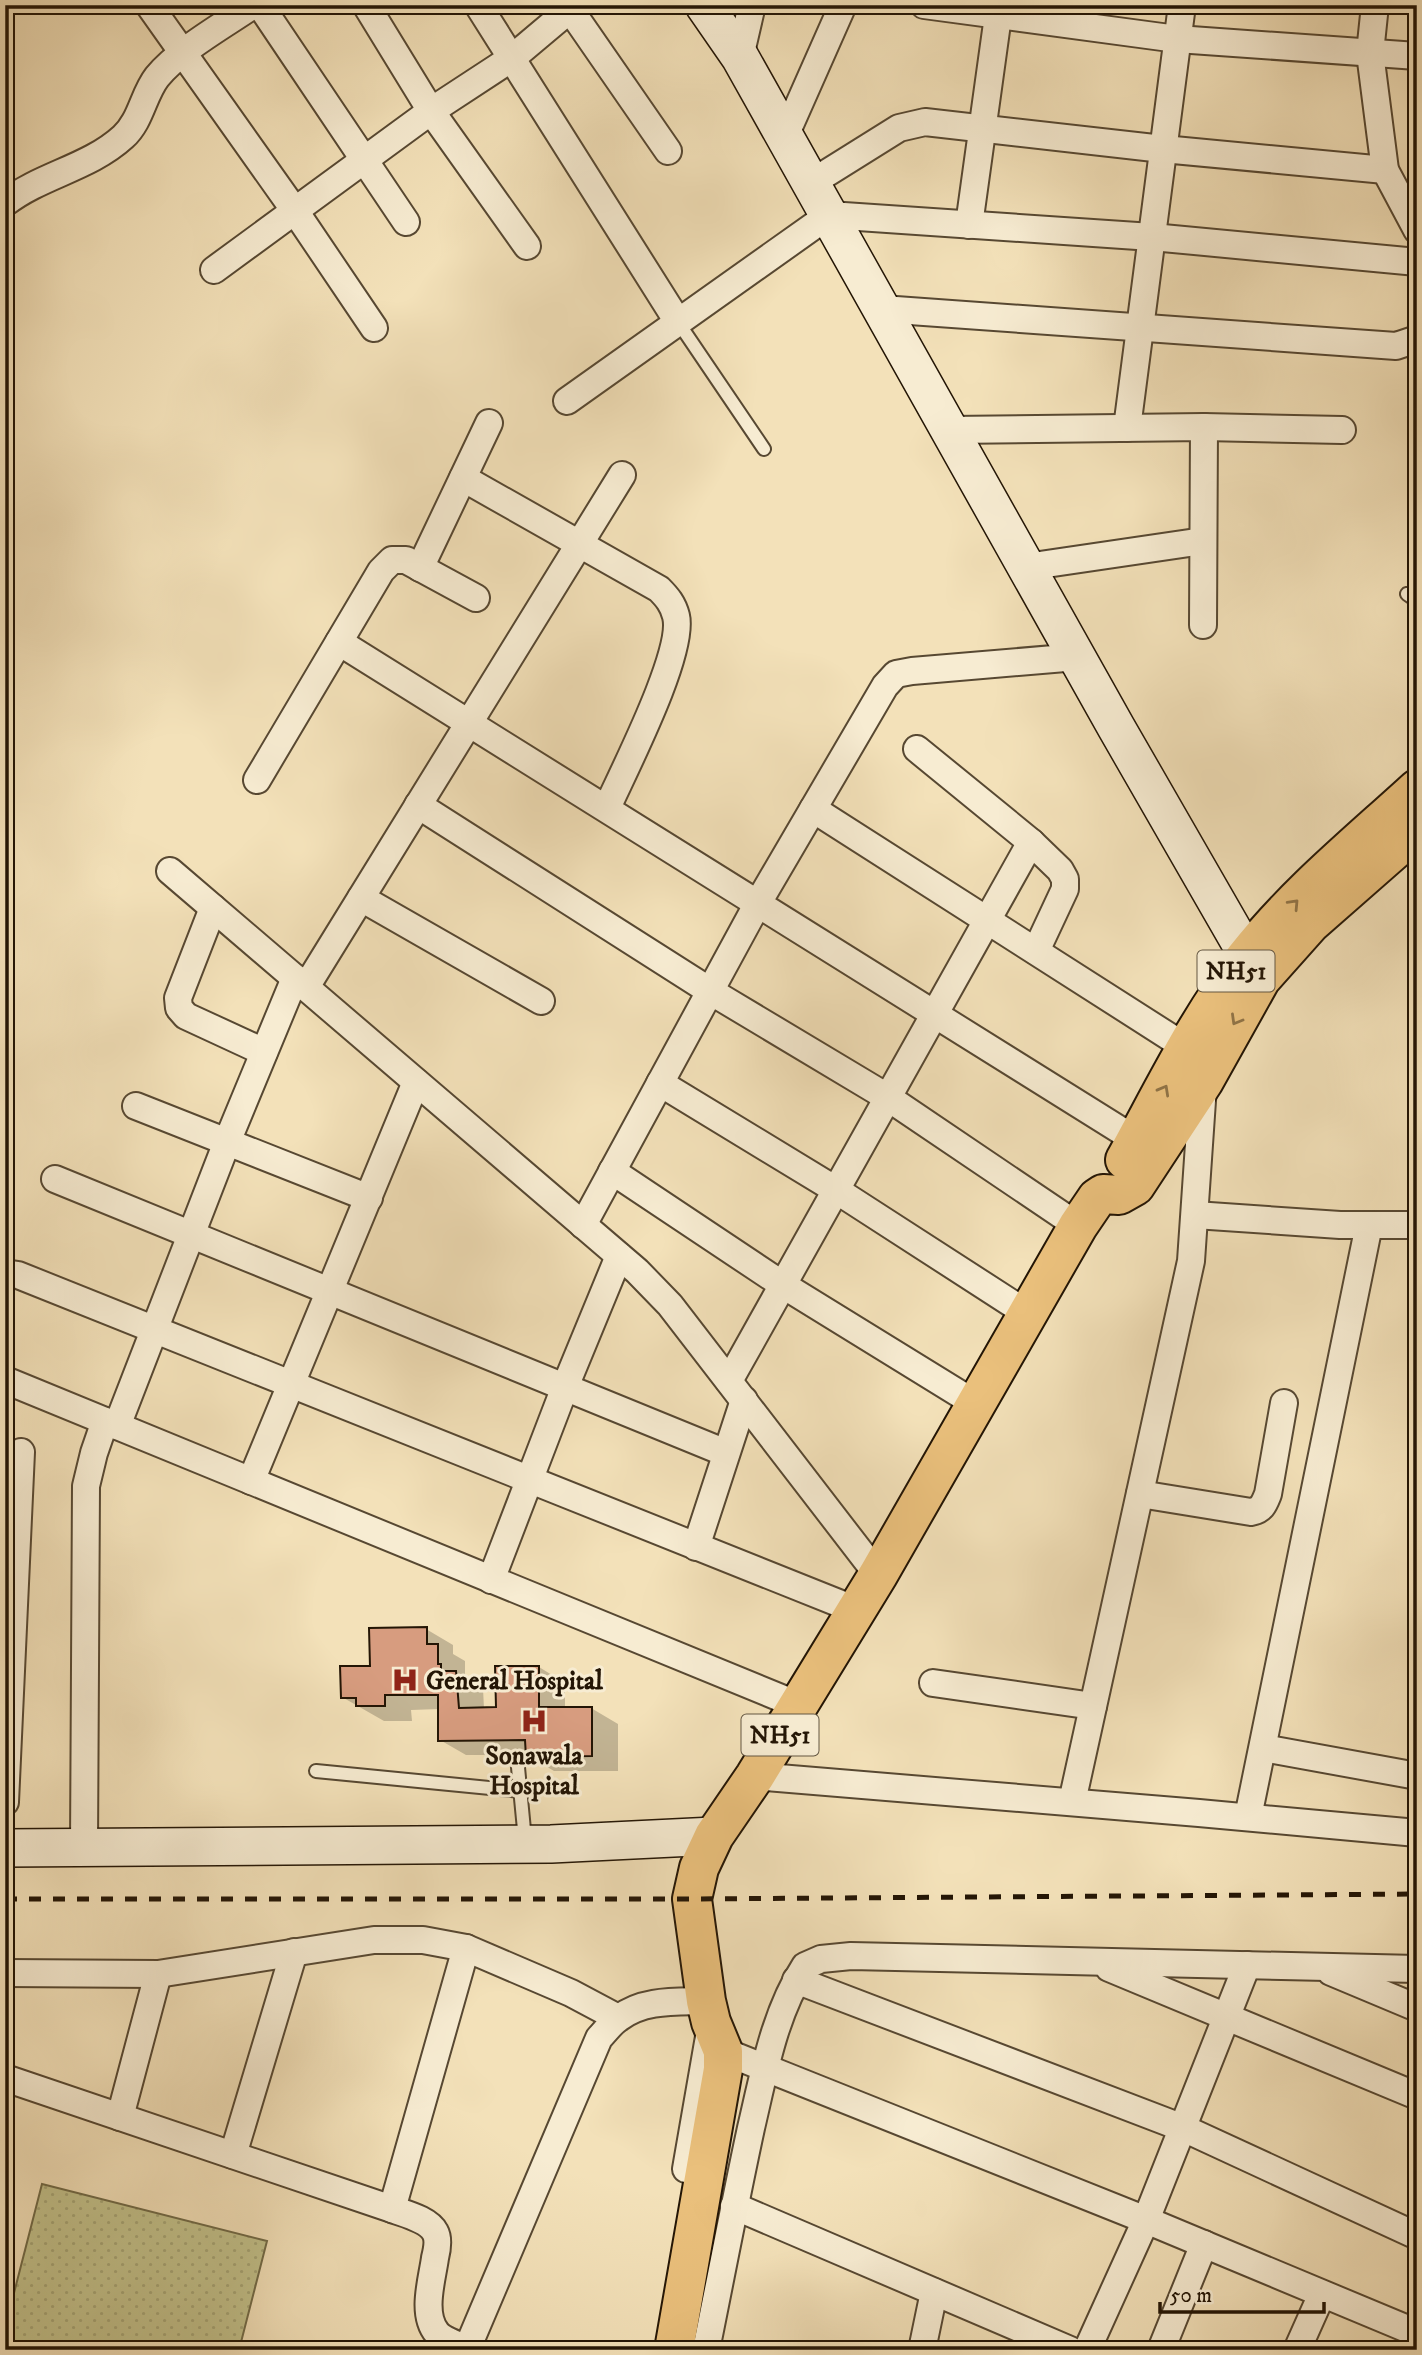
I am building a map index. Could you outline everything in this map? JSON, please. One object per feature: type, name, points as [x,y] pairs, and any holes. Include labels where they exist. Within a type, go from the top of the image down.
[{"type":"highway","name":"NH51","points":[[674,2350],[723,2069],[692,1899],[699,1868],[714,1836],[755,1776],[878,1574],[1078,1226],[1097,1198],[1103,1194],[1119,1195],[1135,1186],[1204,1081],[1254,968],[1299,898],[1417,789]]},
{"type":"highway","name":"NH51","points":[[1119,1195],[1117,1176],[1214,1001],[1310,924],[1417,830]]},
{"type":"street","points":[[149,5],[374,328]]},
{"type":"street","points":[[5,203],[23,189],[102,154],[125,135],[136,120],[156,78],[183,54],[253,5]]},
{"type":"street","points":[[260,5],[406,222]]},
{"type":"street","points":[[366,5],[431,111],[527,246]]},
{"type":"street","points":[[478,5],[678,322]]},
{"type":"street","points":[[704,5],[740,57],[1254,968]]},
{"type":"street","points":[[740,57],[752,5]]},
{"type":"street","points":[[785,136],[843,5]]},
{"type":"street","points":[[924,5],[1177,39],[1417,56]]},
{"type":"street","points":[[1127,428],[1182,5]]},
{"type":"street","points":[[1375,5],[1370,53],[1385,170],[1411,207],[1417,230]]},
{"type":"street","points":[[214,270],[431,111],[512,58],[571,7],[668,151]]},
{"type":"street","points":[[969,225],[998,16]]},
{"type":"street","points":[[811,183],[899,128],[925,122],[1163,149],[1385,170]]},
{"type":"street","points":[[567,401],[829,215],[1152,237],[1417,262]]},
{"type":"street","points":[[882,309],[1396,346],[1417,340]]},
{"type":"street","points":[[420,568],[489,423]]},
{"type":"street","points":[[950,430],[1204,427],[1342,430]]},
{"type":"street","points":[[1203,625],[1204,427]]},
{"type":"street","points":[[85,1847],[86,1486],[93,1453],[111,1424],[154,1329],[264,1052],[300,982],[361,898],[622,475]]},
{"type":"street","points":[[463,478],[659,589],[669,600],[676,618],[676,640],[668,668],[607,808]]},
{"type":"street","points":[[1027,567],[1203,541]]},
{"type":"street","points":[[257,780],[381,571],[392,560],[406,560],[476,598]]},
{"type":"street","points":[[339,642],[1136,1140]]},
{"type":"street","points":[[583,1224],[758,903],[885,686],[896,674],[1077,657]]},
{"type":"street","points":[[917,749],[1031,842],[1060,870],[1065,879],[1065,889],[1036,951]]},
{"type":"street","points":[[418,805],[710,991],[887,1097],[1078,1226]]},
{"type":"street","points":[[813,809],[1187,1048]]},
{"type":"street","points":[[696,1547],[726,1453],[736,1391],[783,1285],[1031,842]]},
{"type":"street","points":[[170,871],[583,1224],[670,1305],[878,1574]]},
{"type":"street","points":[[361,898],[541,1001]]},
{"type":"street","points":[[213,908],[178,998],[179,1008],[186,1016],[264,1052]]},
{"type":"street","points":[[1072,1802],[1191,1261],[1204,1081]]},
{"type":"street","points":[[251,1481],[416,1082]]},
{"type":"street","points":[[660,1083],[836,1190],[1028,1314]]},
{"type":"street","points":[[136,1106],[369,1198]]},
{"type":"street","points":[[612,1171],[783,1285],[976,1404]]},
{"type":"street","points":[[55,1179],[726,1453]]},
{"type":"street","points":[[1195,1215],[1340,1225],[1417,1225]]},
{"type":"street","points":[[1248,1817],[1369,1225]]},
{"type":"street","points":[[491,1580],[619,1256]]},
{"type":"street","points":[[5,1273],[18,1275],[856,1610]]},
{"type":"street","points":[[5,1380],[798,1705]]},
{"type":"street","points":[[1140,1494],[1251,1513],[1258,1511],[1268,1494],[1284,1403]]},
{"type":"street","points":[[5,1802],[21,1452]]},
{"type":"street","points":[[933,1683],[1093,1706]]},
{"type":"street","points":[[1263,1748],[1417,1776]]},
{"type":"street","points":[[755,1776],[1417,1833]]},
{"type":"street","points":[[5,1848],[525,1844],[714,1836]]},
{"type":"street","points":[[5,1973],[158,1974],[374,1940],[423,1940],[466,1948],[571,1993],[618,2018]]},
{"type":"street","points":[[392,2208],[466,1948]]},
{"type":"street","points":[[233,2155],[294,1952]]},
{"type":"street","points":[[706,2350],[765,2067],[775,2032],[796,1980],[805,1966],[821,1959],[851,1956],[1417,1969]]},
{"type":"street","points":[[1094,1962],[1417,2096]]},
{"type":"street","points":[[1087,2350],[1146,2220],[1247,1965]]},
{"type":"street","points":[[1318,1967],[1417,2008]]},
{"type":"street","points":[[120,2117],[158,1974]]},
{"type":"street","points":[[796,1980],[1183,2128],[1417,2236]]},
{"type":"street","points":[[5,2078],[392,2208],[425,2222],[435,2232],[438,2247],[430,2287],[431,2320],[437,2333],[468,2349],[599,2038],[618,2018],[659,2002],[713,2025],[765,2067],[1146,2220],[1417,2333]]},
{"type":"street","points":[[656,2350],[713,2025]]},
{"type":"street","points":[[734,2206],[1070,2350]]},
{"type":"street","points":[[1161,2350],[1204,2244]]},
{"type":"street","points":[[922,2350],[934,2292]]},
{"type":"street","points":[[1297,2350],[1322,2294]]},
{"type":"lane","points":[[678,322],[764,449]]},
{"type":"lane","points":[[517,1757],[525,1844]]},
{"type":"lane","points":[[316,1771],[520,1791]]},
{"type":"shaded area","points":[[42,2184],[267,2241],[239,2350],[5,2350],[5,2328]]},
{"type":"building","points":[[427,1627],[427,1644],[438,1644],[438,1664],[441,1664],[441,1671],[456,1671],[459,1708],[496,1707],[495,1666],[539,1666],[539,1707],[592,1707],[592,1756],[526,1757],[525,1740],[438,1741],[438,1695],[385,1695],[385,1706],[356,1706],[356,1698],[341,1698],[340,1666],[370,1666],[369,1628]]},
{"type":"railway","points":[[5,1899],[692,1899],[1417,1894]]},
{"type":"place","name":"General Hospital","points":[[405,1680]]},
{"type":"place","name":"Sonawala Hospital","points":[[534,1721]]}]
